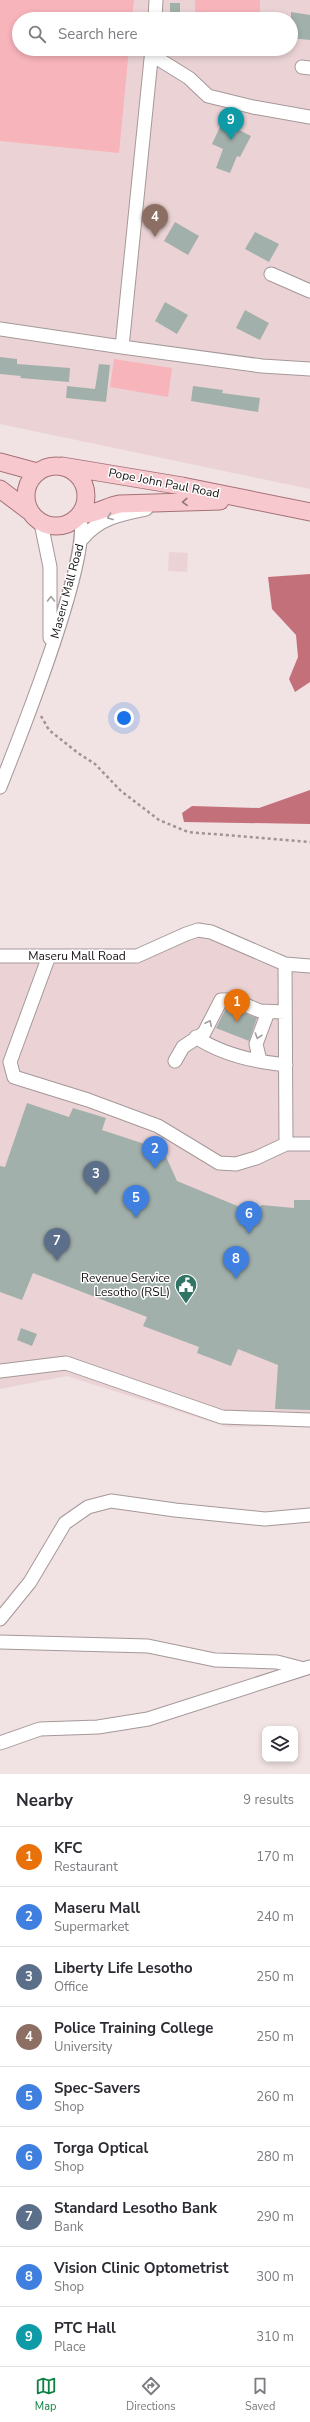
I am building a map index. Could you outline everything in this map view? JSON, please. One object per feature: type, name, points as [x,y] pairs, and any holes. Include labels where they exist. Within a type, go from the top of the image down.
[{"type":"main road","points":[[0,462],[37,472]]},
{"type":"main road","points":[[0,489],[35,517],[51,526],[61,526],[71,522],[80,515],[86,497],[84,485],[78,475],[62,466],[51,466],[37,472],[29,482],[25,493],[35,517]]},
{"type":"main road","name":"Pope John Paul Road","points":[[62,466],[109,473],[266,502],[310,512]]},
{"type":"main road","name":"Pope John Paul Road","points":[[80,515],[86,515],[110,506],[210,501],[266,502]]},
{"type":"street","points":[[155,12],[156,0]]},
{"type":"street","points":[[122,347],[152,56]]},
{"type":"street","points":[[158,56],[189,78],[208,96],[253,107],[310,117]]},
{"type":"street","points":[[271,274],[310,291]]},
{"type":"street","points":[[0,329],[262,366],[310,369]]},
{"type":"street","points":[[82,538],[102,520],[116,515],[154,508],[160,503]]},
{"type":"street","name":"Maseru Mall Road","points":[[0,787],[34,701],[67,600],[82,538],[82,523],[80,515]]},
{"type":"street","name":"Maseru Mall Road","points":[[35,517],[51,574],[51,633],[46,666]]},
{"type":"street","name":"Maseru Mall Road","points":[[0,956],[137,956],[198,930],[211,932],[285,964],[310,966]]},
{"type":"street","points":[[49,956],[10,1062],[14,1077],[88,1100],[158,1126],[219,1163],[236,1164],[256,1158],[286,1144],[310,1144]]},
{"type":"street","points":[[285,964],[286,1144]]},
{"type":"street","points":[[175,1061],[183,1046],[204,1033],[221,1000],[234,1000],[260,1011],[285,1012]]},
{"type":"street","points":[[260,1061],[256,1044],[268,1012]]},
{"type":"street","points":[[196,1037],[203,1042],[260,1061],[286,1065]]},
{"type":"street","points":[[0,1371],[66,1364],[222,1417],[310,1420]]},
{"type":"street","points":[[0,1619],[30,1582],[65,1523],[88,1507],[112,1501],[175,1510],[265,1519],[310,1515]]},
{"type":"street","points":[[0,1642],[148,1646],[215,1660],[277,1662],[307,1668]]},
{"type":"street","points":[[0,1743],[40,1729],[98,1727],[148,1719],[201,1700],[307,1668]]},
{"type":"path","points":[[34,701],[49,730],[78,754],[95,764],[121,791],[159,820],[188,832],[310,842]]},
{"type":"shaded area","points":[[0,0],[310,0],[310,489],[0,424]]},
{"type":"shaded area","points":[[0,0],[134,0],[133,12],[12,12],[12,56],[128,56],[119,153],[0,141]]},
{"type":"shaded area","points":[[195,0],[260,0],[260,12],[195,12]]},
{"type":"shaded area","points":[[114,359],[172,368],[168,397],[110,387]]},
{"type":"shaded area","points":[[169,552],[188,553],[187,572],[168,571]]},
{"type":"shaded area","points":[[310,574],[310,682],[295,692],[289,679],[298,657],[296,635],[272,609],[268,577]]},
{"type":"shaded area","points":[[310,790],[310,824],[184,822],[182,813],[192,806],[259,808]]},
{"type":"shaded area","points":[[200,922],[287,962],[310,963],[310,1426],[227,1427],[67,1376],[0,1389],[0,956],[139,954]]},
{"type":"building","points":[[170,3],[180,3],[180,12],[170,12]]},
{"type":"building","points":[[298,13],[310,15],[310,40],[298,39]]},
{"type":"building","points":[[220,127],[235,134],[237,129],[251,136],[240,157],[237,156],[230,173],[216,168],[223,149],[212,144]]},
{"type":"building","points":[[175,222],[199,236],[188,255],[164,241]]},
{"type":"building","points":[[255,232],[279,244],[269,262],[245,249]]},
{"type":"building","points":[[165,302],[188,315],[177,334],[155,321]]},
{"type":"building","points":[[245,310],[269,323],[260,340],[236,328]]},
{"type":"building","points":[[0,357],[17,359],[17,364],[70,368],[69,382],[20,378],[21,376],[0,374]]},
{"type":"building","points":[[99,364],[110,365],[106,402],[66,398],[67,386],[95,389]]},
{"type":"building","points":[[193,386],[223,390],[222,393],[260,398],[258,412],[191,401]]},
{"type":"building","points":[[226,1008],[231,1008],[257,1018],[249,1041],[216,1028]]},
{"type":"building","points":[[27,1103],[69,1117],[73,1108],[106,1118],[102,1130],[163,1150],[177,1181],[252,1212],[262,1205],[294,1208],[294,1200],[310,1200],[310,1410],[275,1409],[278,1365],[238,1349],[231,1366],[197,1353],[199,1347],[143,1326],[147,1317],[33,1273],[22,1300],[0,1292],[0,1166],[5,1167]]},
{"type":"building","points":[[21,1328],[37,1334],[32,1346],[17,1340]]},
{"type":"place","name":"PTC Hall","points":[[231,140]]},
{"type":"place","name":"Police Training College","points":[[155,237]]},
{"type":"place","name":"KFC","points":[[237,1022]]},
{"type":"place","name":"Maseru Mall","points":[[155,1169]]},
{"type":"place","name":"Liberty Life Lesotho","points":[[96,1194]]},
{"type":"place","name":"Spec-Savers","points":[[136,1218]]},
{"type":"place","name":"Torga Optical","points":[[249,1234]]},
{"type":"place","name":"Standard Lesotho Bank","points":[[57,1261]]},
{"type":"place","name":"Vision Clinic Optometrist","points":[[236,1279]]},
{"type":"place","name":"Revenue Service Lesotho (RSL)","points":[[186,1304]]}]
